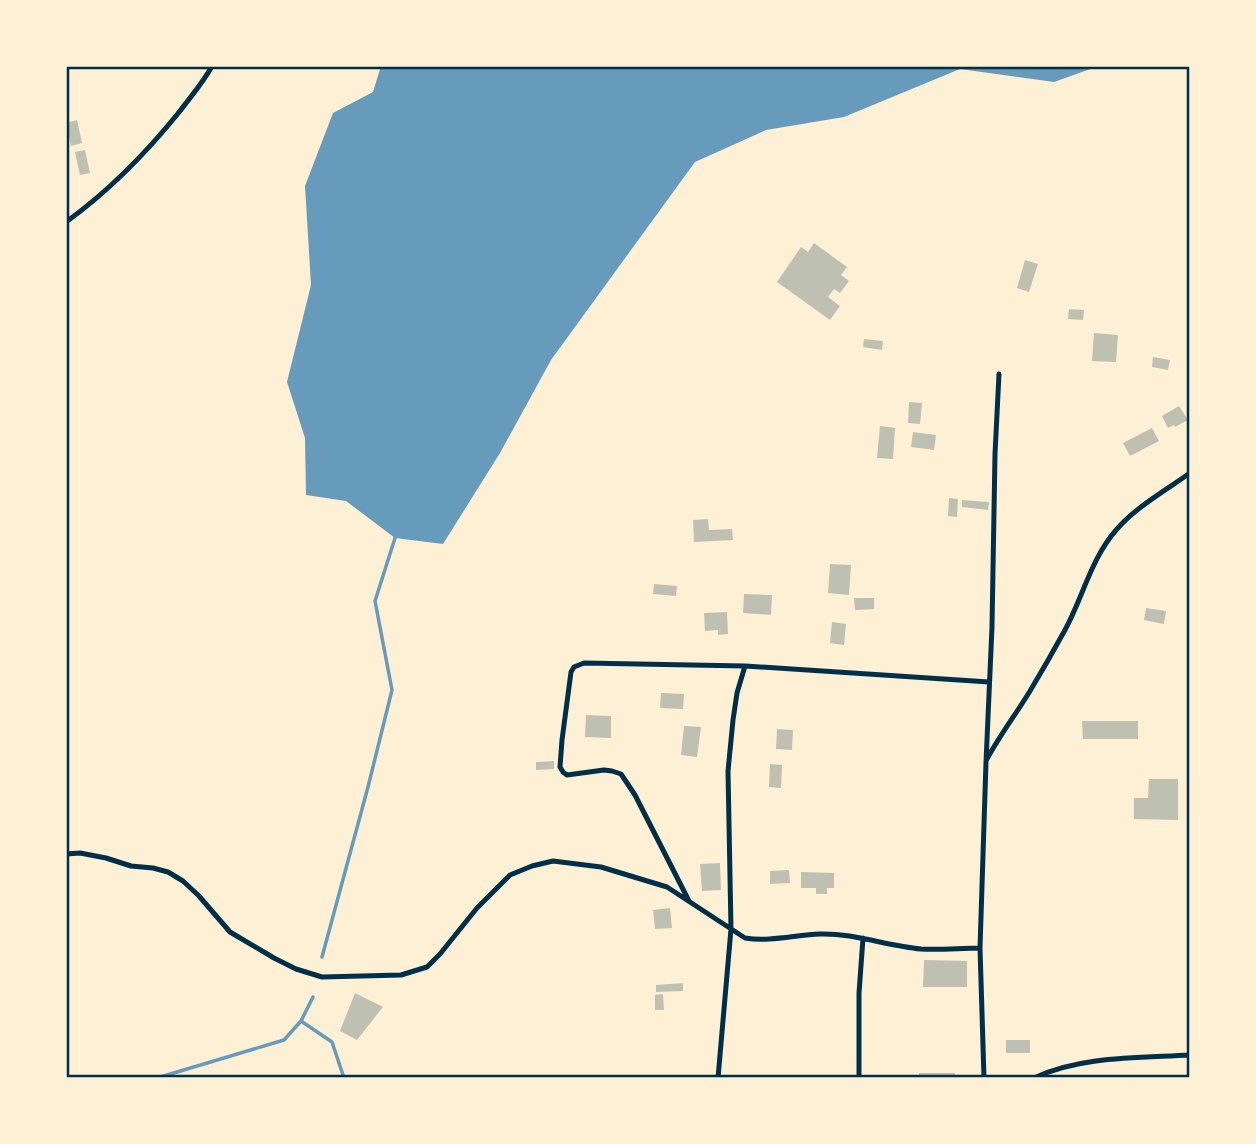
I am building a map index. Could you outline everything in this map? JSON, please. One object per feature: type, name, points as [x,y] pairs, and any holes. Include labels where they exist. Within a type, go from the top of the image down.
[{"type":"street","points":[[66,222],[85,209],[130,167],[166,128],[204,81],[212,66]]},
{"type":"street","points":[[984,1077],[981,948],[999,374]]},
{"type":"street","points":[[986,762],[1067,627],[1090,572],[1117,529],[1189,473]]},
{"type":"street","points":[[689,901],[635,795],[621,774],[604,770],[567,775],[560,767],[571,671],[574,667],[584,663],[745,666],[989,682]]},
{"type":"street","points":[[718,1077],[731,929],[728,771],[737,692],[745,666]]},
{"type":"street","points":[[66,854],[80,853],[168,872],[183,881],[230,932],[296,969],[322,977],[401,975],[427,967],[477,908],[510,875],[553,861],[601,867],[667,887],[745,938],[760,941],[821,934],[863,938],[922,949],[981,948]]},
{"type":"street","points":[[859,1077],[859,993],[863,938]]},
{"type":"street","points":[[1034,1077],[1086,1062],[1189,1055]]},
{"type":"water","points":[[381,66],[1096,67],[1054,82],[960,69],[844,117],[766,130],[695,162],[551,360],[500,453],[443,544],[395,538],[346,501],[306,495],[305,438],[287,382],[311,285],[305,186],[333,113],[373,92]]},
{"type":"building","points":[[77,120],[82,143],[71,146],[66,123]]},
{"type":"building","points":[[85,150],[90,173],[80,175],[75,152]]},
{"type":"building","points":[[814,243],[847,267],[841,275],[849,281],[840,293],[834,289],[828,297],[840,306],[830,320],[777,282],[801,247],[808,252]]},
{"type":"building","points":[[1025,260],[1038,264],[1029,292],[1017,288]]},
{"type":"building","points":[[1069,309],[1084,310],[1083,320],[1068,319]]},
{"type":"building","points":[[1094,333],[1118,335],[1116,362],[1092,361]]},
{"type":"building","points":[[864,339],[883,341],[882,350],[863,347]]},
{"type":"building","points":[[1153,357],[1170,360],[1168,370],[1152,367]]},
{"type":"building","points":[[909,402],[922,403],[920,424],[908,423]]},
{"type":"building","points":[[1179,406],[1188,420],[1168,428],[1162,416]]},
{"type":"building","points":[[880,426],[895,428],[893,459],[877,458]]},
{"type":"building","points":[[1152,428],[1159,441],[1130,456],[1123,443]]},
{"type":"building","points":[[913,432],[936,435],[934,450],[911,447]]},
{"type":"building","points":[[949,498],[958,499],[957,517],[948,516]]},
{"type":"building","points":[[962,500],[989,502],[988,510],[962,507]]},
{"type":"building","points":[[708,519],[709,530],[732,529],[733,540],[694,542],[693,520]]},
{"type":"building","points":[[830,564],[851,565],[849,595],[828,593]]},
{"type":"building","points":[[654,584],[677,586],[676,596],[653,594]]},
{"type":"building","points":[[744,594],[772,595],[771,615],[743,613]]},
{"type":"building","points":[[854,598],[874,598],[874,609],[855,610]]},
{"type":"building","points":[[1146,608],[1166,611],[1164,624],[1144,620]]},
{"type":"building","points":[[727,612],[728,634],[718,635],[718,630],[705,631],[704,613]]},
{"type":"building","points":[[832,622],[846,624],[844,645],[830,643]]},
{"type":"building","points":[[661,693],[684,694],[683,709],[660,708]]},
{"type":"building","points":[[586,715],[611,716],[611,738],[585,737]]},
{"type":"building","points":[[1082,721],[1138,721],[1138,739],[1083,739]]},
{"type":"building","points":[[684,726],[701,727],[697,757],[681,755]]},
{"type":"building","points":[[777,729],[793,730],[792,750],[776,749]]},
{"type":"building","points":[[554,761],[554,769],[536,770],[536,762]]},
{"type":"building","points":[[770,764],[782,765],[781,788],[769,787]]},
{"type":"building","points":[[1149,779],[1178,779],[1178,820],[1134,819],[1134,798],[1148,798]]},
{"type":"building","points":[[720,863],[721,890],[702,891],[700,864]]},
{"type":"building","points":[[789,870],[790,883],[770,884],[770,871]]},
{"type":"building","points":[[801,872],[834,873],[834,888],[827,888],[827,894],[816,894],[816,888],[801,888]]},
{"type":"building","points":[[670,908],[672,928],[655,929],[653,910]]},
{"type":"building","points":[[924,960],[967,961],[967,987],[923,987]]},
{"type":"building","points":[[683,983],[683,991],[656,992],[656,985]]},
{"type":"building","points":[[355,993],[383,1007],[357,1040],[340,1031]]},
{"type":"building","points":[[663,994],[664,1010],[655,1010],[655,995]]},
{"type":"building","points":[[1006,1040],[1030,1040],[1030,1053],[1006,1053]]},
{"type":"building","points":[[919,1073],[955,1073],[955,1078],[919,1078]]},
{"type":"waterway","points":[[322,957],[392,690],[375,601],[396,535]]},
{"type":"waterway","points":[[157,1078],[284,1040],[301,1021],[313,997]]},
{"type":"waterway","points":[[301,1021],[332,1042],[344,1078]]}]
